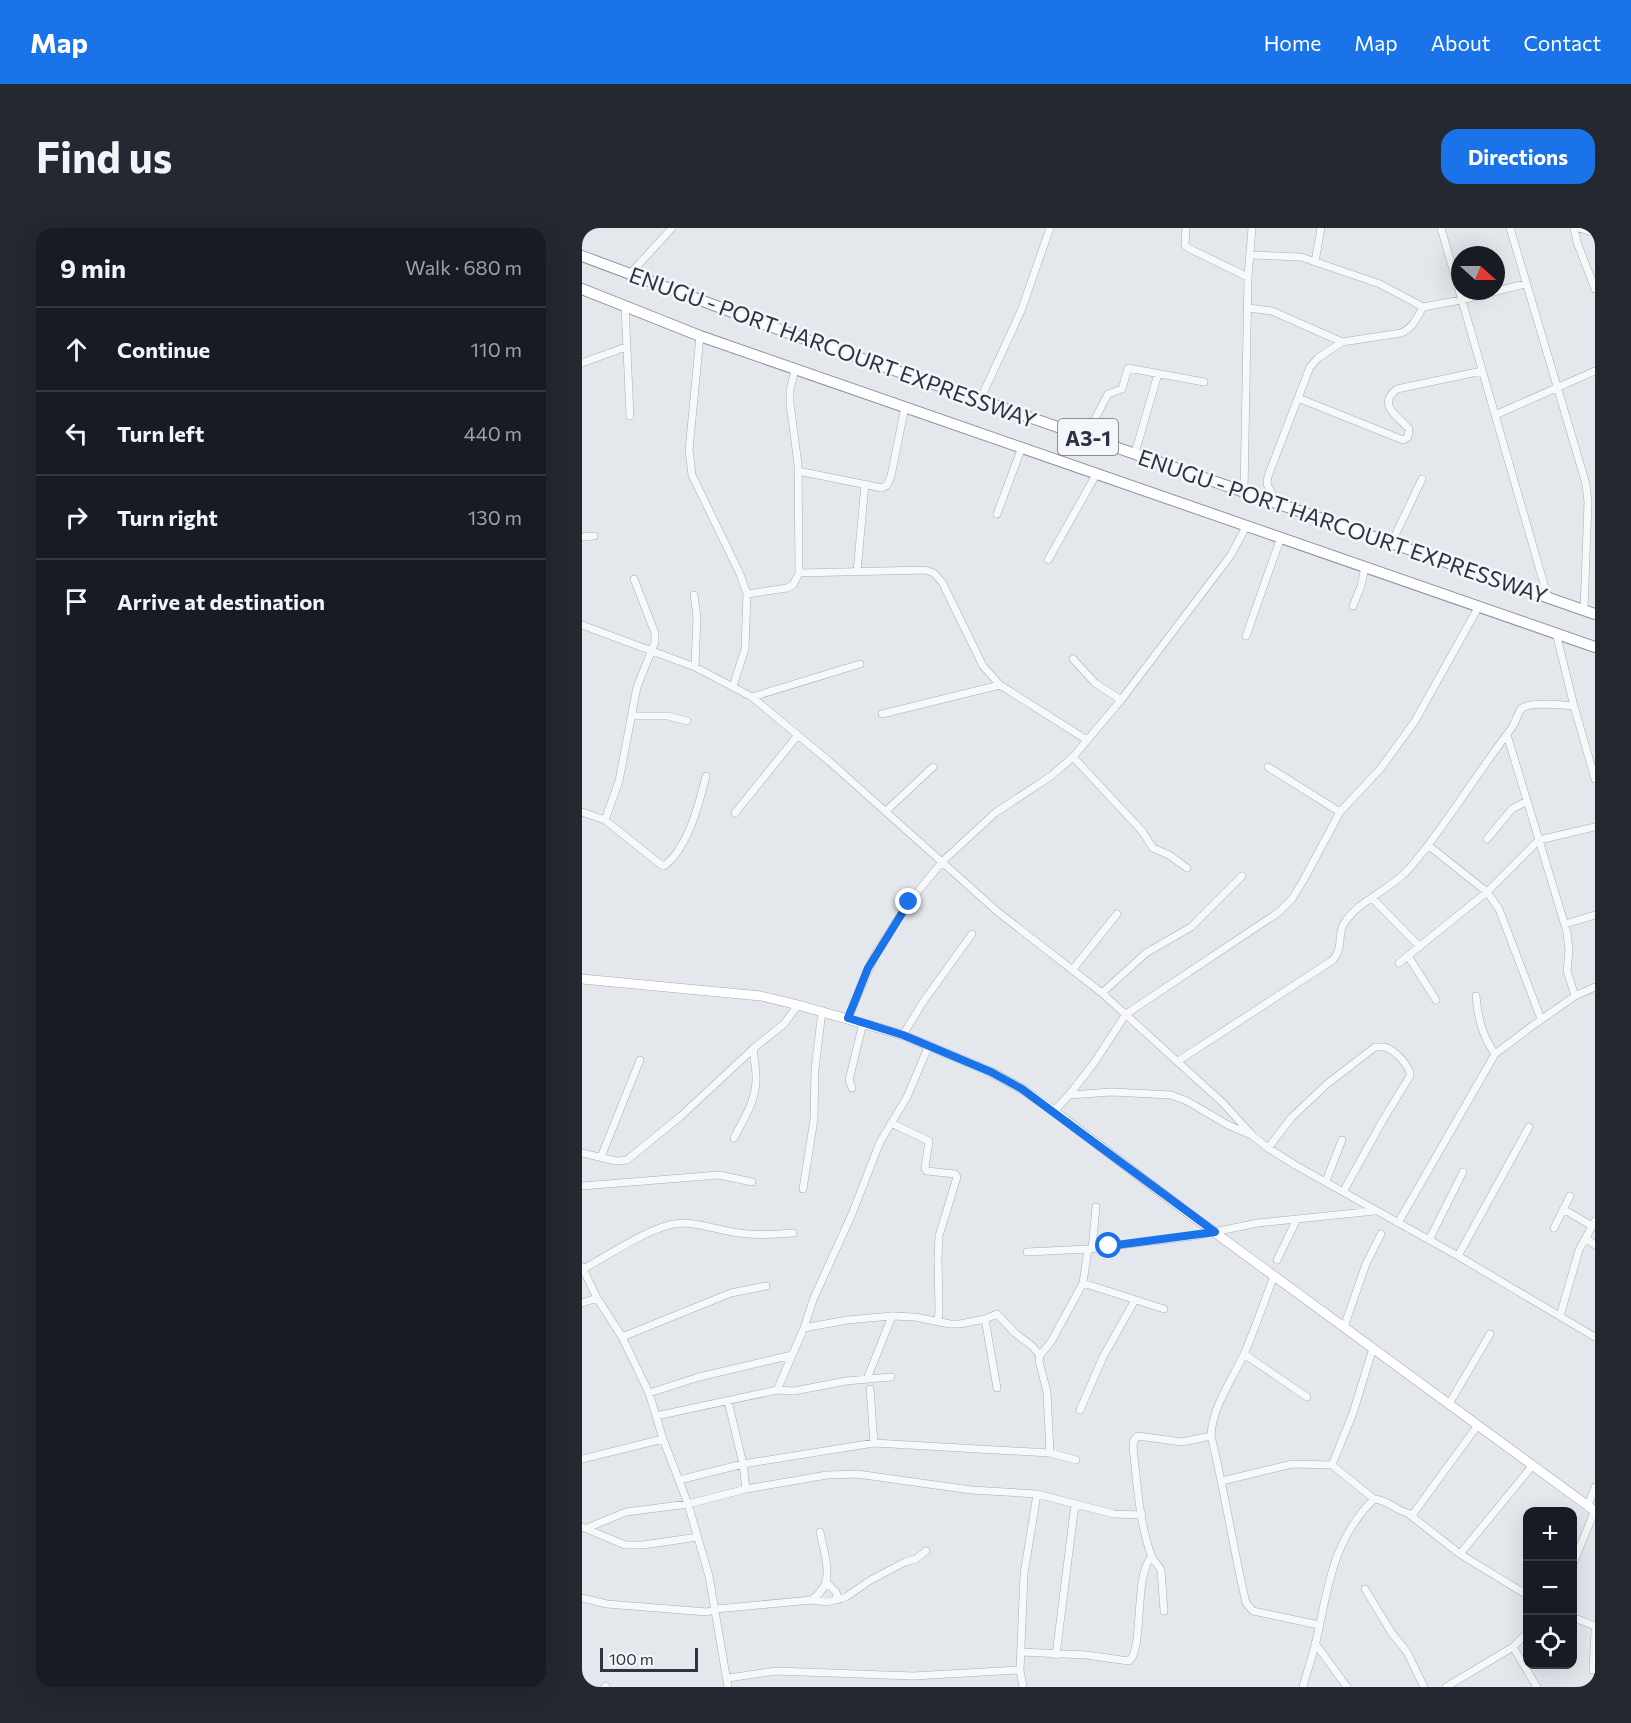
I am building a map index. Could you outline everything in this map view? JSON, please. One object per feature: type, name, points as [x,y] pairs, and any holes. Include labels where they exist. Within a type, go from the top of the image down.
[{"type":"highway","name":"ENUGU - PORT HARCOURT EXPRESSWAY","points":[[582,256],[802,338],[1595,614]]},
{"type":"highway","name":"ENUGU - PORT HARCOURT EXPRESSWAY","points":[[582,289],[700,336],[1595,647]]},
{"type":"main road","points":[[582,979],[761,996],[848,1018],[903,1035],[991,1072],[1022,1089],[1054,1111],[1592,1509]]},
{"type":"street","points":[[630,274],[672,228]]},
{"type":"street","points":[[980,400],[1021,310],[1050,228]]},
{"type":"street","points":[[1186,228],[1185,245],[1190,249],[1248,277]]},
{"type":"street","points":[[1244,492],[1248,277],[1252,228]]},
{"type":"street","points":[[1315,262],[1321,228]]},
{"type":"street","points":[[1442,228],[1451,262]]},
{"type":"street","points":[[1510,228],[1586,484],[1588,502],[1584,610]]},
{"type":"street","points":[[1595,233],[1577,228],[1577,242],[1595,289]]},
{"type":"street","points":[[1250,255],[1301,257],[1380,284],[1423,307],[1461,300],[1548,597]]},
{"type":"street","points":[[1505,289],[1525,284]]},
{"type":"street","points":[[625,306],[630,416]]},
{"type":"street","points":[[1278,505],[1267,484],[1268,476],[1310,367],[1318,358],[1342,342],[1408,330],[1415,323],[1423,307]]},
{"type":"street","points":[[1248,308],[1272,311],[1342,342]]},
{"type":"street","points":[[700,336],[689,450],[692,475],[740,574],[747,594],[745,650],[733,686]]},
{"type":"street","points":[[582,363],[626,347]]},
{"type":"street","points":[[1086,436],[1108,394],[1122,388],[1128,368],[1204,382]]},
{"type":"street","points":[[747,594],[787,588],[792,585],[799,573],[798,471],[790,404],[790,390],[795,369]]},
{"type":"street","points":[[1298,398],[1403,440],[1408,436],[1409,429],[1390,410],[1391,393],[1397,388],[1482,371]]},
{"type":"street","points":[[1495,415],[1595,371]]},
{"type":"street","points":[[1135,453],[1158,374]]},
{"type":"street","points":[[798,471],[882,488],[890,481],[906,407]]},
{"type":"street","points":[[997,514],[1022,447]]},
{"type":"street","points":[[1048,560],[1098,473]]},
{"type":"street","points":[[1391,544],[1422,480]]},
{"type":"street","points":[[857,572],[865,484]]},
{"type":"street","points":[[848,1018],[876,953],[909,902],[943,861],[995,813],[1051,776],[1073,757],[1121,700],[1231,555],[1247,525]]},
{"type":"street","points":[[582,537],[594,536]]},
{"type":"street","points":[[1246,636],[1281,537]]},
{"type":"street","points":[[1353,606],[1365,567]]},
{"type":"street","points":[[799,573],[925,570],[933,573],[942,582],[983,666],[1000,685],[1087,740]]},
{"type":"street","points":[[605,820],[622,771],[637,687],[655,642],[655,633],[634,579]]},
{"type":"street","points":[[694,595],[697,617],[695,667]]},
{"type":"street","points":[[1054,1111],[1094,1063],[1126,1014],[1279,912],[1292,899],[1340,812],[1381,768],[1415,721],[1479,606]]},
{"type":"street","points":[[582,625],[695,667],[752,698],[886,811],[998,912],[1102,993],[1223,1103],[1253,1136],[1268,1148],[1595,1337]]},
{"type":"street","points":[[1556,633],[1595,779]]},
{"type":"street","points":[[1073,659],[1095,683],[1121,700]]},
{"type":"street","points":[[752,698],[860,664]]},
{"type":"street","points":[[882,714],[1000,685]]},
{"type":"street","points":[[1178,1061],[1333,960],[1340,951],[1344,923],[1359,906],[1373,899],[1404,874],[1429,846],[1513,726],[1521,708],[1527,705],[1574,706]]},
{"type":"street","points":[[632,716],[668,716],[687,721]]},
{"type":"street","points":[[735,813],[798,735]]},
{"type":"street","points":[[1507,735],[1569,942],[1567,971],[1575,996]]},
{"type":"street","points":[[1073,757],[1142,831],[1153,848],[1169,855],[1186,868]]},
{"type":"street","points":[[886,811],[933,766]]},
{"type":"street","points":[[1268,767],[1340,812]]},
{"type":"street","points":[[582,812],[605,820],[664,866],[680,846],[691,825],[706,776]]},
{"type":"street","points":[[1487,839],[1512,809],[1527,801]]},
{"type":"street","points":[[1399,963],[1487,892],[1539,840],[1595,827]]},
{"type":"street","points":[[1429,846],[1487,892],[1504,919],[1541,1019]]},
{"type":"street","points":[[1102,993],[1146,953],[1191,927],[1242,876]]},
{"type":"street","points":[[1373,899],[1420,947]]},
{"type":"street","points":[[1073,969],[1117,914]]},
{"type":"street","points":[[1564,924],[1595,915]]},
{"type":"street","points":[[903,1035],[923,1002],[972,934]]},
{"type":"street","points":[[1408,956],[1436,1000]]},
{"type":"street","points":[[1398,1223],[1495,1054],[1575,996],[1595,987]]},
{"type":"street","points":[[1476,996],[1485,1040],[1495,1054]]},
{"type":"street","points":[[582,1154],[621,1162],[640,1151],[707,1093],[754,1048],[784,1024],[798,1005]]},
{"type":"street","points":[[803,1189],[814,1119],[815,1069],[822,1011]]},
{"type":"street","points":[[852,1088],[849,1080],[863,1023]]},
{"type":"street","points":[[777,1390],[880,1142],[907,1097],[929,1045]]},
{"type":"street","points":[[1268,1148],[1292,1118],[1327,1084],[1375,1047],[1391,1050],[1409,1068],[1410,1076],[1344,1192]]},
{"type":"street","points":[[734,1138],[752,1105],[756,1077],[753,1061],[754,1048]]},
{"type":"street","points":[[601,1158],[640,1060]]},
{"type":"street","points":[[741,1060],[753,1061]]},
{"type":"street","points":[[1069,1095],[1112,1092],[1171,1095],[1253,1136]]},
{"type":"street","points":[[891,1123],[929,1142],[925,1168],[927,1171],[955,1174],[957,1177],[939,1236],[938,1320]]},
{"type":"street","points":[[1458,1256],[1528,1127]]},
{"type":"street","points":[[1326,1181],[1342,1140]]},
{"type":"street","points":[[1429,1240],[1463,1172]]},
{"type":"street","points":[[582,1186],[719,1175],[752,1182]]},
{"type":"street","points":[[1554,1228],[1570,1196]]},
{"type":"street","points":[[1050,1453],[1047,1392],[1040,1370],[1040,1355],[1051,1342],[1083,1283],[1096,1207]]},
{"type":"street","points":[[1560,1316],[1579,1250],[1594,1223],[1563,1209]]},
{"type":"street","points":[[1027,1252],[1090,1249],[1215,1232],[1258,1223],[1296,1221],[1375,1211]]},
{"type":"street","points":[[1277,1260],[1296,1221]]},
{"type":"street","points":[[728,1687],[716,1609],[688,1504],[663,1439],[649,1393],[622,1337],[597,1298],[582,1268],[672,1224],[688,1224],[735,1233],[769,1235],[794,1233]]},
{"type":"street","points":[[1344,1327],[1366,1264],[1381,1234]]},
{"type":"street","points":[[1586,1238],[1595,1245]]},
{"type":"street","points":[[1275,1276],[1244,1354],[1220,1403],[1211,1436],[1246,1604],[1253,1611],[1319,1624]]},
{"type":"street","points":[[1083,1283],[1164,1309]]},
{"type":"street","points":[[622,1337],[731,1293],[766,1286]]},
{"type":"street","points":[[582,1303],[597,1298]]},
{"type":"street","points":[[1080,1410],[1103,1357],[1135,1300]]},
{"type":"street","points":[[804,1328],[847,1320],[891,1316],[960,1324],[986,1319],[995,1314],[1001,1316],[1015,1334],[1040,1355]]},
{"type":"street","points":[[867,1379],[891,1316]]},
{"type":"street","points":[[986,1319],[997,1388]]},
{"type":"street","points":[[1449,1404],[1490,1334]]},
{"type":"street","points":[[1332,1465],[1353,1413],[1373,1348]]},
{"type":"street","points":[[1244,1354],[1308,1397]]},
{"type":"street","points":[[649,1393],[699,1377],[792,1355]]},
{"type":"street","points":[[656,1416],[777,1390],[794,1391],[891,1377]]},
{"type":"street","points":[[870,1389],[874,1443]]},
{"type":"street","points":[[728,1401],[743,1464],[746,1489]]},
{"type":"street","points":[[1410,1515],[1415,1512],[1478,1425]]},
{"type":"street","points":[[1164,1611],[1161,1570],[1151,1558],[1142,1515],[1134,1440],[1138,1436],[1182,1442],[1211,1436]]},
{"type":"street","points":[[582,1459],[663,1439]]},
{"type":"street","points":[[679,1480],[743,1464],[874,1443],[1050,1453],[1076,1460]]},
{"type":"street","points":[[1222,1481],[1292,1464],[1332,1465],[1374,1499],[1382,1500],[1410,1515],[1460,1554],[1523,1593]]},
{"type":"street","points":[[1460,1554],[1533,1465]]},
{"type":"street","points":[[585,1528],[626,1512],[688,1504],[746,1489],[827,1475],[857,1474],[971,1490],[1037,1494],[1114,1514],[1142,1515]]},
{"type":"street","points":[[1574,1561],[1592,1509],[1595,1487]]},
{"type":"street","points":[[1023,1687],[1020,1670],[1023,1574],[1037,1494]]},
{"type":"street","points":[[1304,1687],[1336,1556],[1344,1538],[1374,1499]]},
{"type":"street","points":[[1056,1655],[1075,1504]]},
{"type":"street","points":[[585,1528],[625,1545],[644,1545],[698,1537]]},
{"type":"street","points":[[811,1600],[820,1594],[827,1583],[820,1532]]},
{"type":"street","points":[[582,1598],[607,1604],[699,1612],[811,1600],[827,1602],[846,1597],[904,1562],[916,1559],[926,1551]]},
{"type":"street","points":[[1021,1652],[1132,1660],[1136,1653],[1139,1609],[1146,1565],[1151,1558]]},
{"type":"street","points":[[827,1583],[836,1592],[838,1600]]},
{"type":"street","points":[[1365,1589],[1391,1632],[1407,1652],[1424,1687]]},
{"type":"street","points":[[1577,1619],[1595,1626]]},
{"type":"street","points":[[1593,1670],[1595,1631]]},
{"type":"street","points":[[1446,1687],[1513,1647],[1523,1637]]},
{"type":"street","points":[[1316,1642],[1347,1687]]},
{"type":"street","points":[[1513,1647],[1538,1687]]},
{"type":"street","points":[[728,1678],[776,1671],[913,1676],[1020,1670]]},
{"type":"route","points":[[909,902],[868,968],[848,1018],[903,1035],[991,1072],[1022,1089],[1215,1232],[1109,1246]]}]
